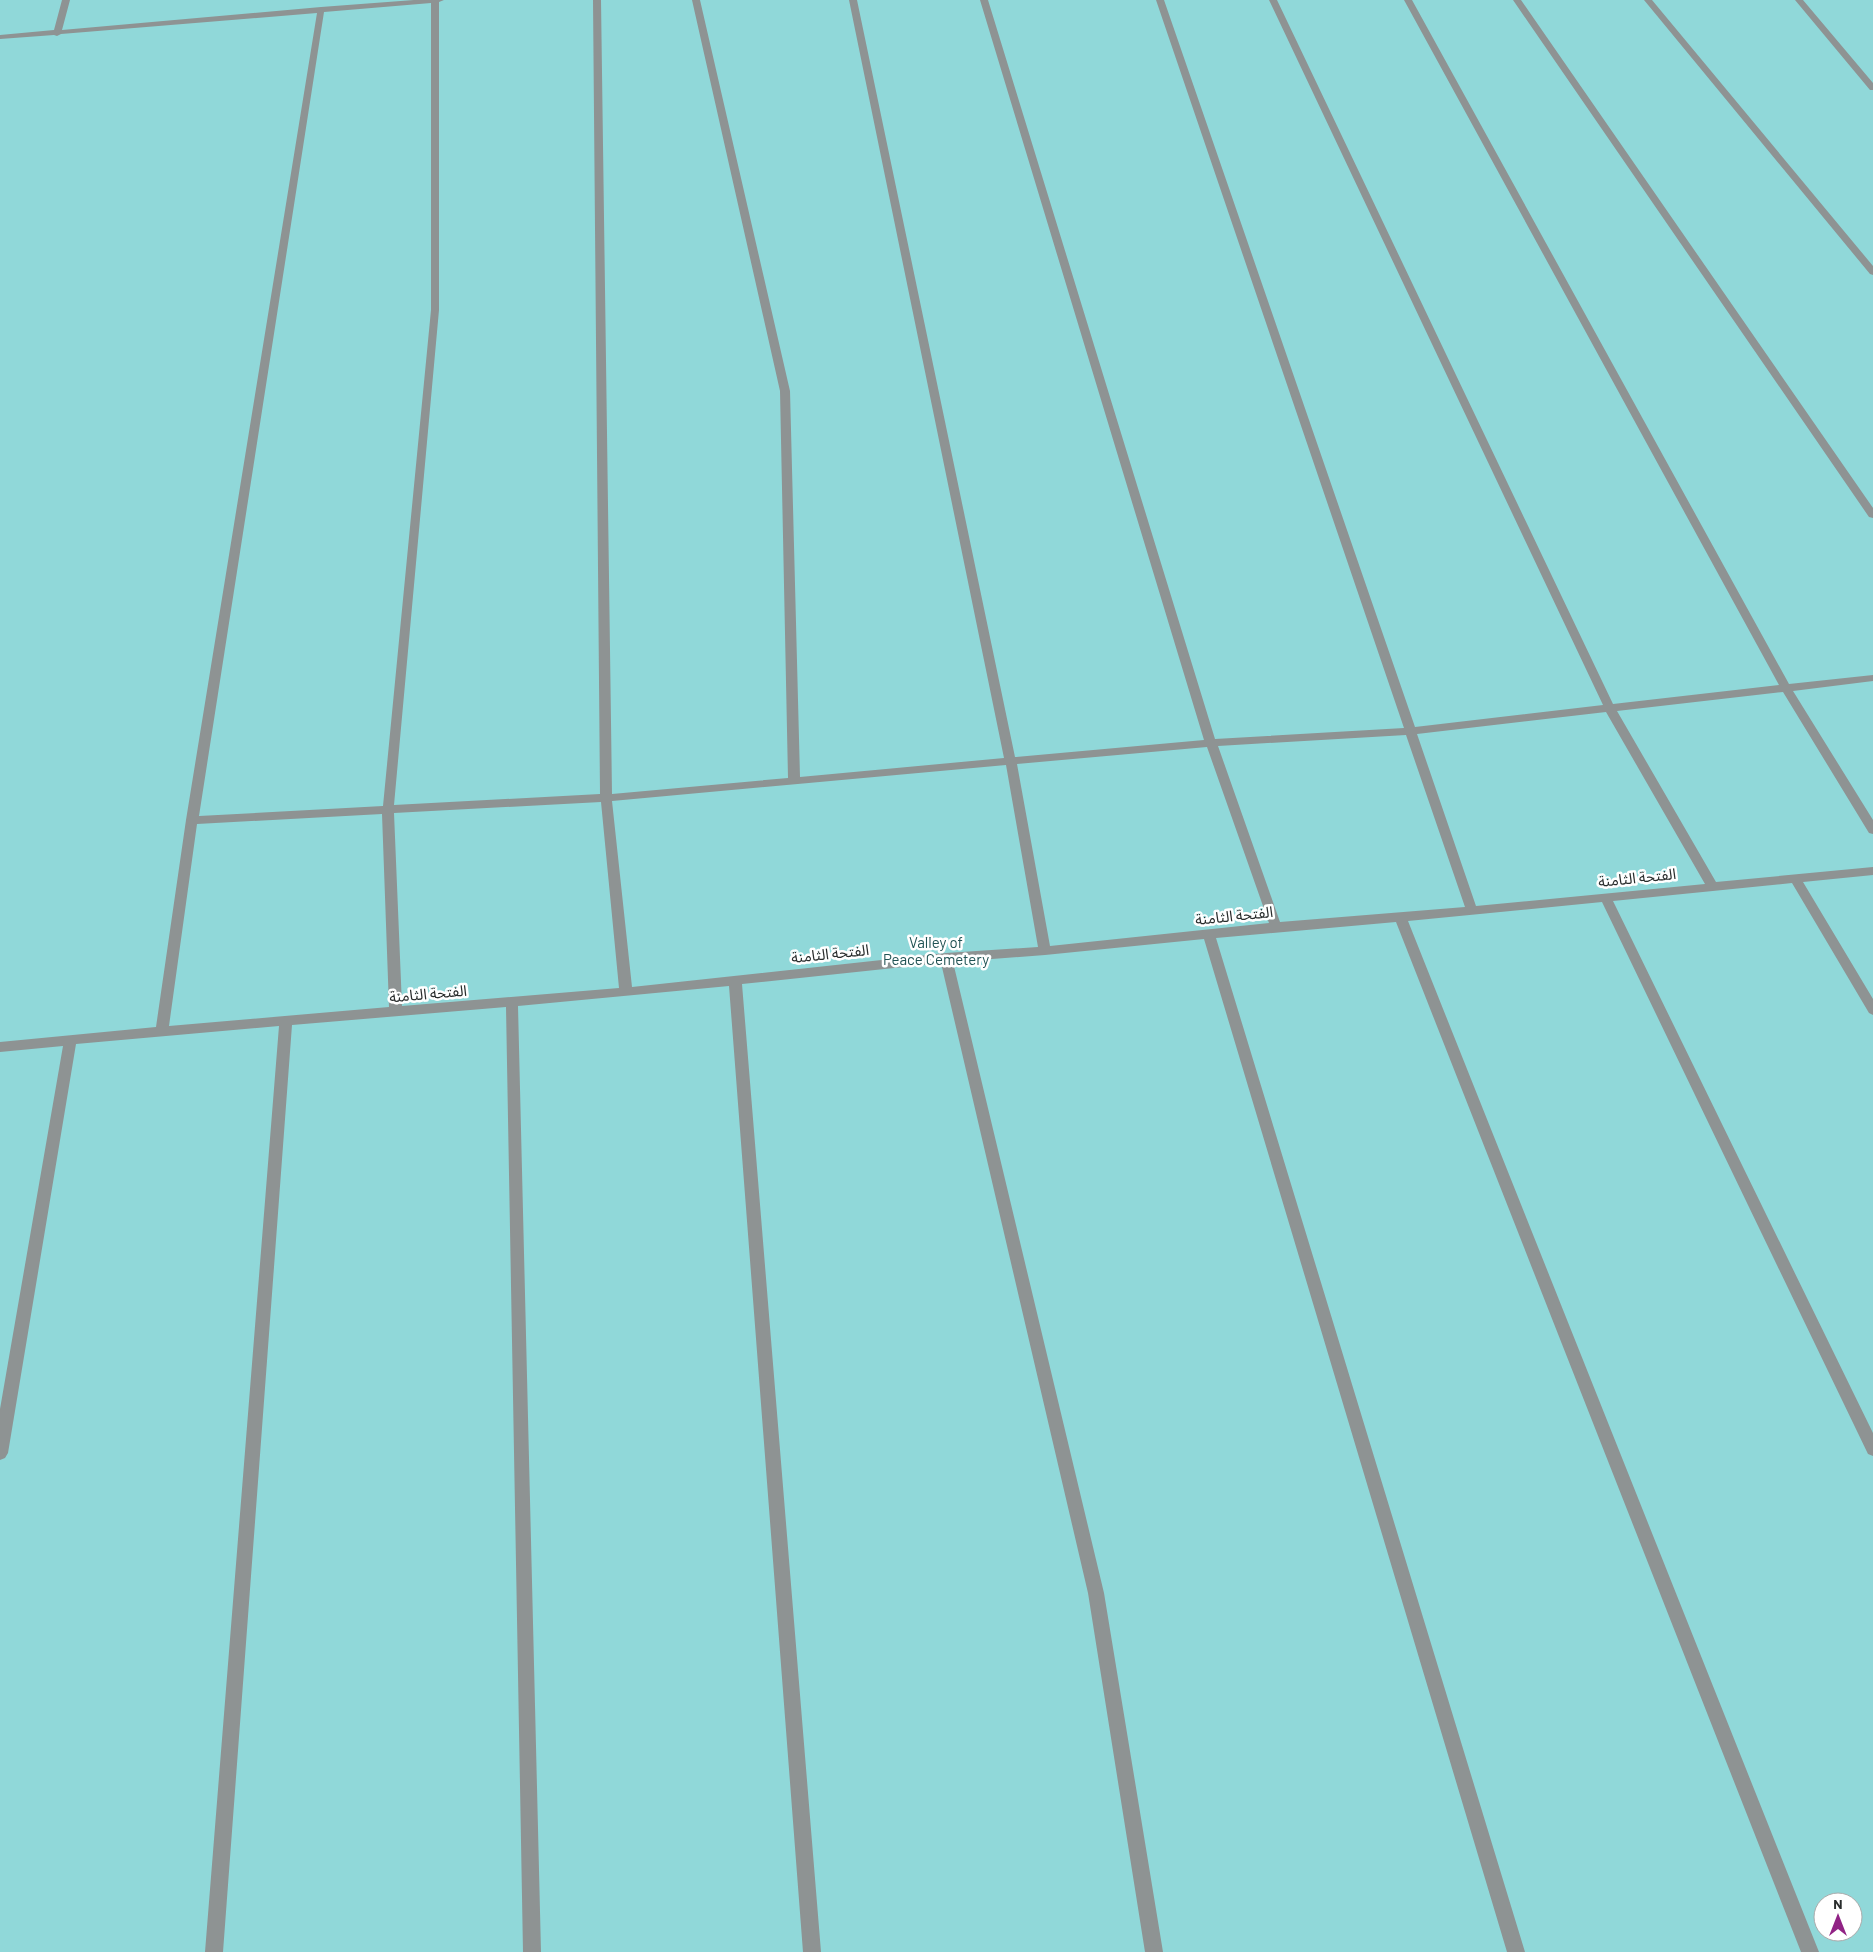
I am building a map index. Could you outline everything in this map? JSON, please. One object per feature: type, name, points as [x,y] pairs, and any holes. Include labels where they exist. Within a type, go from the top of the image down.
[{"type":"lane","points":[[57,34],[66,0]]},
{"type":"lane","points":[[396,1012],[388,811],[435,310],[434,0]]},
{"type":"lane","points":[[0,37],[57,34],[321,9],[440,0]]},
{"type":"lane","points":[[597,0],[606,798],[626,992]]},
{"type":"lane","points":[[696,0],[785,391],[794,782]]},
{"type":"lane","points":[[853,0],[1011,762],[1045,951]]},
{"type":"lane","points":[[984,0],[1211,743],[1276,927]]},
{"type":"lane","points":[[1160,0],[1472,911]]},
{"type":"lane","points":[[1273,0],[1609,707],[1712,886]]},
{"type":"lane","points":[[1408,0],[1785,687],[1873,830]]},
{"type":"lane","points":[[1517,0],[1873,515]]},
{"type":"lane","points":[[1648,0],[1873,272]]},
{"type":"lane","points":[[1799,0],[1873,88]]},
{"type":"lane","points":[[162,1031],[192,820],[321,9]]},
{"type":"lane","points":[[192,820],[606,798],[1211,743],[1410,731],[1873,678]]},
{"type":"lane","name":"الفتحة الثامنة","points":[[0,1047],[162,1031],[512,1003],[946,958],[1045,951],[1276,927],[1472,911],[1873,871]]},
{"type":"lane","points":[[1795,879],[1873,1010]]},
{"type":"lane","points":[[1605,897],[1873,1449]]},
{"type":"lane","points":[[1400,916],[1810,1952]]},
{"type":"lane","points":[[1209,934],[1516,1952]]},
{"type":"lane","points":[[946,958],[1096,1594],[1154,1952]]},
{"type":"lane","points":[[735,980],[812,1952]]},
{"type":"lane","points":[[512,1003],[532,1952]]},
{"type":"lane","points":[[214,1952],[286,1022]]},
{"type":"lane","points":[[0,1453],[70,1041]]},
{"type":"green space","name":"Valley of Peace Cemetery","points":[[0,0],[1873,0],[1873,1952],[0,1952]]}]
